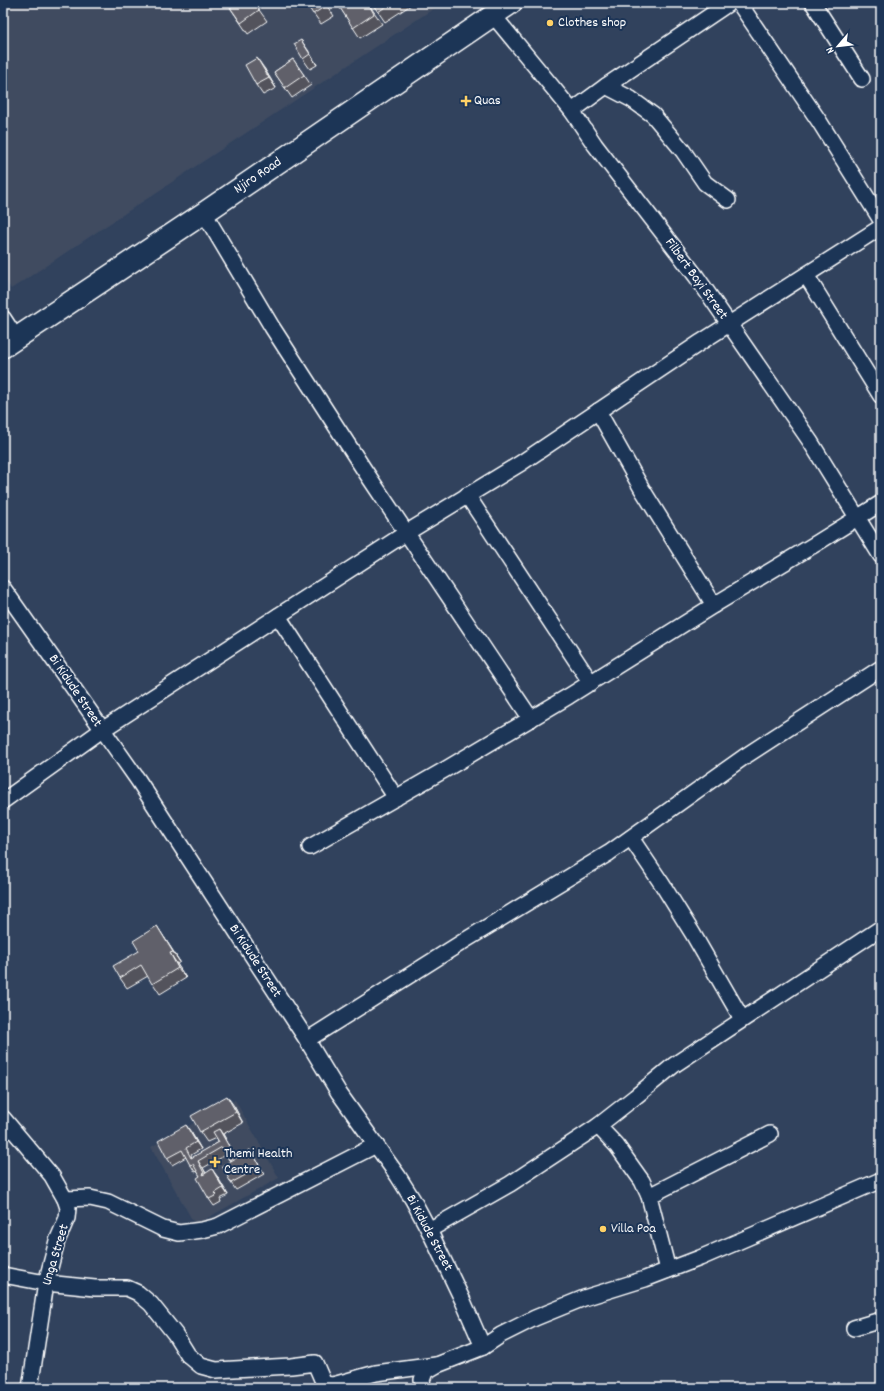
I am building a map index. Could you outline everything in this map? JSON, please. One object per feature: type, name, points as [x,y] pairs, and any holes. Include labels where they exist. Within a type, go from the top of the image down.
[{"type":"street","name":"Njiro Road","points":[[10,342],[204,213],[511,3]]},
{"type":"street","points":[[572,111],[606,86],[729,3]]},
{"type":"street","points":[[739,3],[819,121],[881,220]]},
{"type":"street","points":[[813,3],[862,79]]},
{"type":"street","name":"Filbert Bayi Street","points":[[494,15],[572,111],[595,145],[691,270],[810,441],[881,556]]},
{"type":"street","points":[[606,86],[631,99],[653,115],[683,151],[705,183],[728,200]]},
{"type":"street","points":[[204,213],[272,327],[406,533],[531,719]]},
{"type":"street","points":[[3,801],[102,730],[406,533],[521,463],[729,324],[881,227]]},
{"type":"street","points":[[806,276],[881,396]]},
{"type":"street","points":[[3,318],[10,342]]},
{"type":"street","points":[[598,411],[642,489],[714,605]]},
{"type":"street","points":[[467,495],[591,683]]},
{"type":"street","points":[[310,847],[591,683],[714,605],[818,543],[881,503]]},
{"type":"street","name":"Bi Kidude Street","points":[[3,588],[161,816],[307,1040],[339,1093],[413,1200],[429,1230],[483,1347]]},
{"type":"street","points":[[278,616],[396,798]]},
{"type":"street","points":[[307,1040],[464,941],[558,885],[631,838],[744,757],[881,668]]},
{"type":"street","points":[[631,838],[693,934],[742,1020]]},
{"type":"street","points":[[429,1230],[510,1184],[598,1126],[674,1065],[881,928]]},
{"type":"street","name":"Unga Street","points":[[3,1118],[52,1176],[65,1199],[68,1208],[67,1218],[57,1241],[46,1283],[30,1388]]},
{"type":"street","points":[[598,1126],[617,1146],[642,1181],[649,1196],[668,1270]]},
{"type":"street","points":[[649,1196],[770,1134]]},
{"type":"street","points":[[65,1199],[90,1198],[108,1202],[163,1229],[179,1233],[202,1230],[218,1226],[376,1145]]},
{"type":"street","points":[[423,1388],[422,1380],[425,1372],[437,1365],[483,1347],[518,1326],[554,1309],[668,1270],[753,1236],[881,1180]]},
{"type":"street","points":[[3,1275],[46,1283],[95,1288],[127,1288],[138,1293],[151,1304],[175,1334],[188,1355],[201,1366],[216,1370],[291,1366],[315,1363],[324,1384],[333,1385],[376,1373],[437,1365]]},
{"type":"street","points":[[854,1328],[881,1320]]},
{"type":"shaded area","points":[[3,3],[442,3],[11,289],[3,276]]},
{"type":"shaded area","name":"Themi Health Centre","points":[[235,1100],[279,1178],[195,1225],[151,1147]]},
{"type":"building","points":[[227,3],[254,3],[259,10],[241,23]]},
{"type":"building","points":[[306,3],[325,3],[326,6],[313,14]]},
{"type":"building","points":[[337,3],[368,3],[374,14],[353,28]]},
{"type":"building","points":[[372,3],[391,3],[378,12]]},
{"type":"building","points":[[301,40],[310,54],[303,59],[294,44]]},
{"type":"building","points":[[257,58],[269,78],[256,85],[245,65]]},
{"type":"building","points":[[293,59],[304,75],[285,88],[274,72]]},
{"type":"building","points":[[157,926],[173,952],[170,953],[178,968],[152,984],[141,965],[120,978],[113,966],[139,951],[133,941]]},
{"type":"building","points":[[227,1096],[236,1112],[200,1132],[191,1116]]},
{"type":"building","points":[[186,1125],[196,1142],[186,1148],[191,1158],[219,1142],[213,1132],[219,1129],[235,1157],[229,1160],[222,1147],[198,1161],[204,1173],[203,1175],[212,1169],[223,1188],[215,1193],[217,1195],[209,1199],[197,1178],[200,1176],[193,1164],[190,1165],[182,1150],[167,1158],[158,1141]]},
{"type":"building","points":[[250,1150],[260,1167],[231,1183],[222,1166]]},
{"type":"place","name":"Clothes shop","points":[[550,23]]},
{"type":"place","name":"Quas","points":[[466,101]]},
{"type":"place","name":"Themi Health Centre","points":[[215,1162]]},
{"type":"place","name":"Villa Poa","points":[[603,1229]]}]
